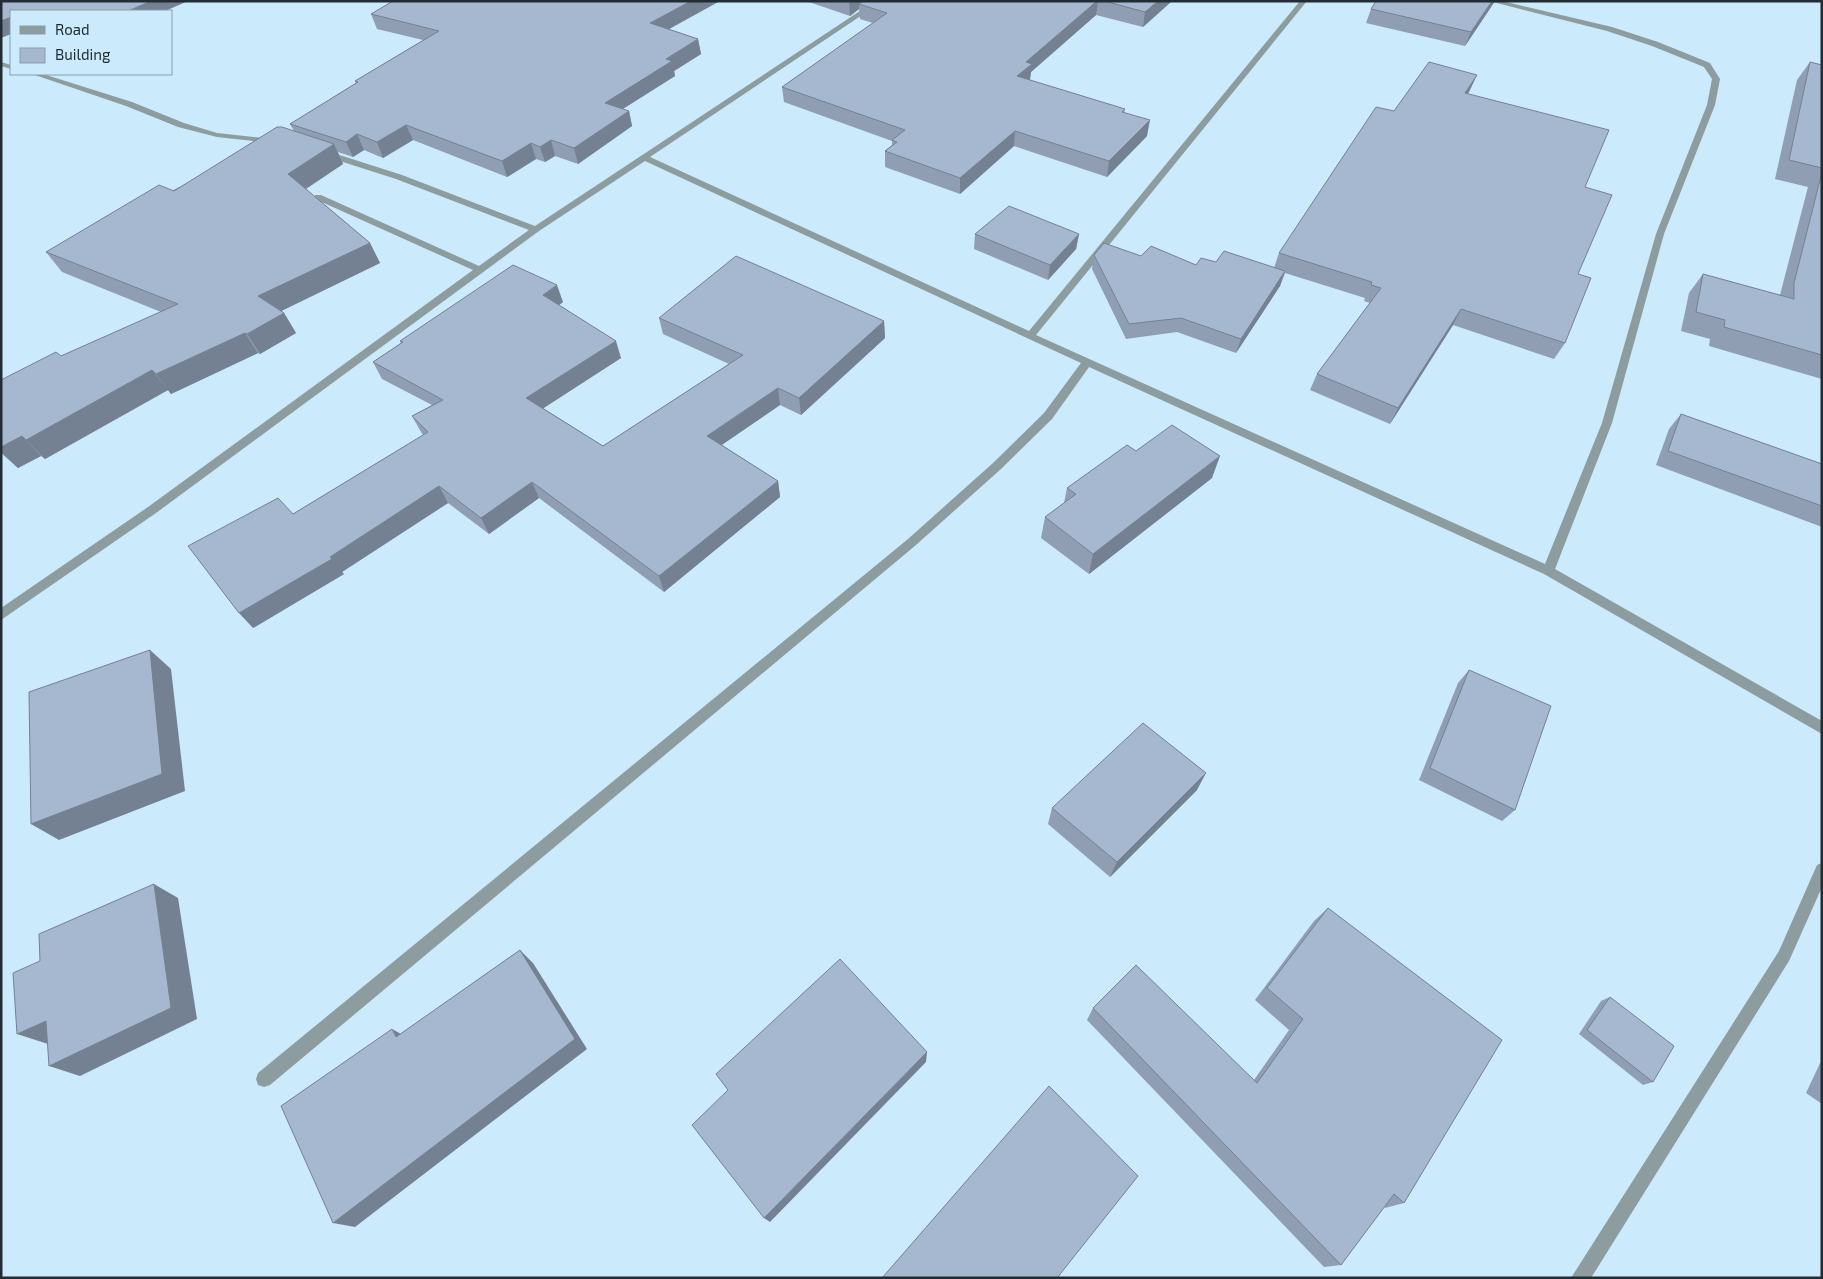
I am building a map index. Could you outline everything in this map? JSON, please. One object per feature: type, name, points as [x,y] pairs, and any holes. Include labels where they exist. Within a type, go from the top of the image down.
[{"type":"street","points":[[1,615],[152,510],[536,229],[880,1]]},
{"type":"street","points":[[1032,336],[1304,1]]},
{"type":"street","points":[[1492,1],[1609,29],[1655,44],[1707,65],[1716,79],[1712,105],[1660,234],[1607,423],[1548,571]]},
{"type":"street","points":[[39,75],[129,104],[181,125],[217,135],[284,142]]},
{"type":"street","points":[[312,148],[400,177],[536,229]]},
{"type":"street","points":[[644,157],[1087,362],[1548,571],[1822,728]]},
{"type":"street","points":[[318,197],[480,270]]},
{"type":"street","points":[[264,1079],[912,542],[997,466],[1048,416],[1087,362]]},
{"type":"street","points":[[1580,1278],[1784,956],[1822,870]]},
{"type":"building","points":[[1,1],[151,1],[130,10],[10,10],[10,17],[1,21]]},
{"type":"building","points":[[393,1],[691,1],[650,23],[698,39],[666,59],[672,61],[605,103],[629,111],[574,148],[551,140],[540,147],[531,143],[502,161],[406,125],[377,142],[357,134],[346,142],[290,124],[358,82],[355,81],[439,31],[371,14]]},
{"type":"building","points":[[864,1],[1097,1],[1026,62],[1032,64],[1017,76],[1125,109],[1122,112],[1150,120],[1109,161],[1015,131],[960,178],[885,151],[897,142],[892,140],[905,130],[782,87],[887,13],[859,4]]},
{"type":"building","points":[[1104,1],[1158,1],[1145,12]]},
{"type":"building","points":[[1376,1],[1492,1],[1471,32],[1371,9]]},
{"type":"building","points":[[1429,62],[1477,75],[1465,93],[1609,130],[1585,187],[1612,195],[1578,274],[1591,278],[1565,343],[1461,309],[1398,408],[1317,374],[1381,288],[1371,285],[1372,282],[1279,253],[1376,107],[1394,111]]},
{"type":"building","points":[[1810,62],[1822,65],[1822,168],[1789,160]]},
{"type":"building","points":[[277,127],[334,144],[288,174],[370,243],[258,296],[284,313],[247,334],[245,333],[156,374],[152,370],[26,440],[22,436],[1,447],[1,380],[56,352],[61,356],[178,304],[46,252],[159,185],[174,191]]},
{"type":"building","points":[[1822,172],[1822,355],[1724,327],[1725,320],[1696,312],[1703,274],[1794,299],[1794,283]]},
{"type":"building","points":[[1009,206],[1079,234],[1050,265],[975,234]]},
{"type":"building","points":[[1104,243],[1141,256],[1151,246],[1196,265],[1201,258],[1216,262],[1224,251],[1285,271],[1241,339],[1181,318],[1129,324],[1094,255]]},
{"type":"building","points":[[736,256],[884,321],[799,398],[778,388],[707,436],[778,481],[659,576],[532,482],[481,518],[439,486],[330,557],[332,559],[239,613],[188,546],[278,498],[293,514],[428,432],[412,416],[443,400],[373,362],[403,342],[400,341],[513,265],[557,285],[543,295],[616,341],[526,398],[603,446],[743,355],[659,318]]},
{"type":"building","points":[[1681,414],[1822,464],[1822,506],[1668,451]]},
{"type":"building","points":[[1172,425],[1220,456],[1093,554],[1045,517],[1076,494],[1067,488],[1127,445],[1136,451]]},
{"type":"building","points":[[150,650],[162,774],[31,824],[29,692]]},
{"type":"building","points":[[1469,670],[1551,706],[1515,810],[1430,768]]},
{"type":"building","points":[[1143,723],[1206,773],[1117,862],[1052,808]]},
{"type":"building","points":[[154,884],[171,1008],[49,1066],[46,1021],[17,1034],[13,973],[40,961],[39,934]]},
{"type":"building","points":[[1328,908],[1502,1040],[1404,1203],[1394,1194],[1341,1265],[1093,1008],[1136,965],[1257,1083],[1303,1019],[1267,988]]},
{"type":"building","points":[[520,950],[575,1039],[333,1223],[281,1106],[392,1029],[396,1037]]},
{"type":"building","points":[[840,959],[927,1052],[764,1218],[692,1125],[728,1090],[716,1074]]},
{"type":"building","points":[[1610,997],[1674,1046],[1653,1082],[1587,1030]]},
{"type":"building","points":[[1049,1086],[1138,1176],[1057,1278],[882,1278]]}]
